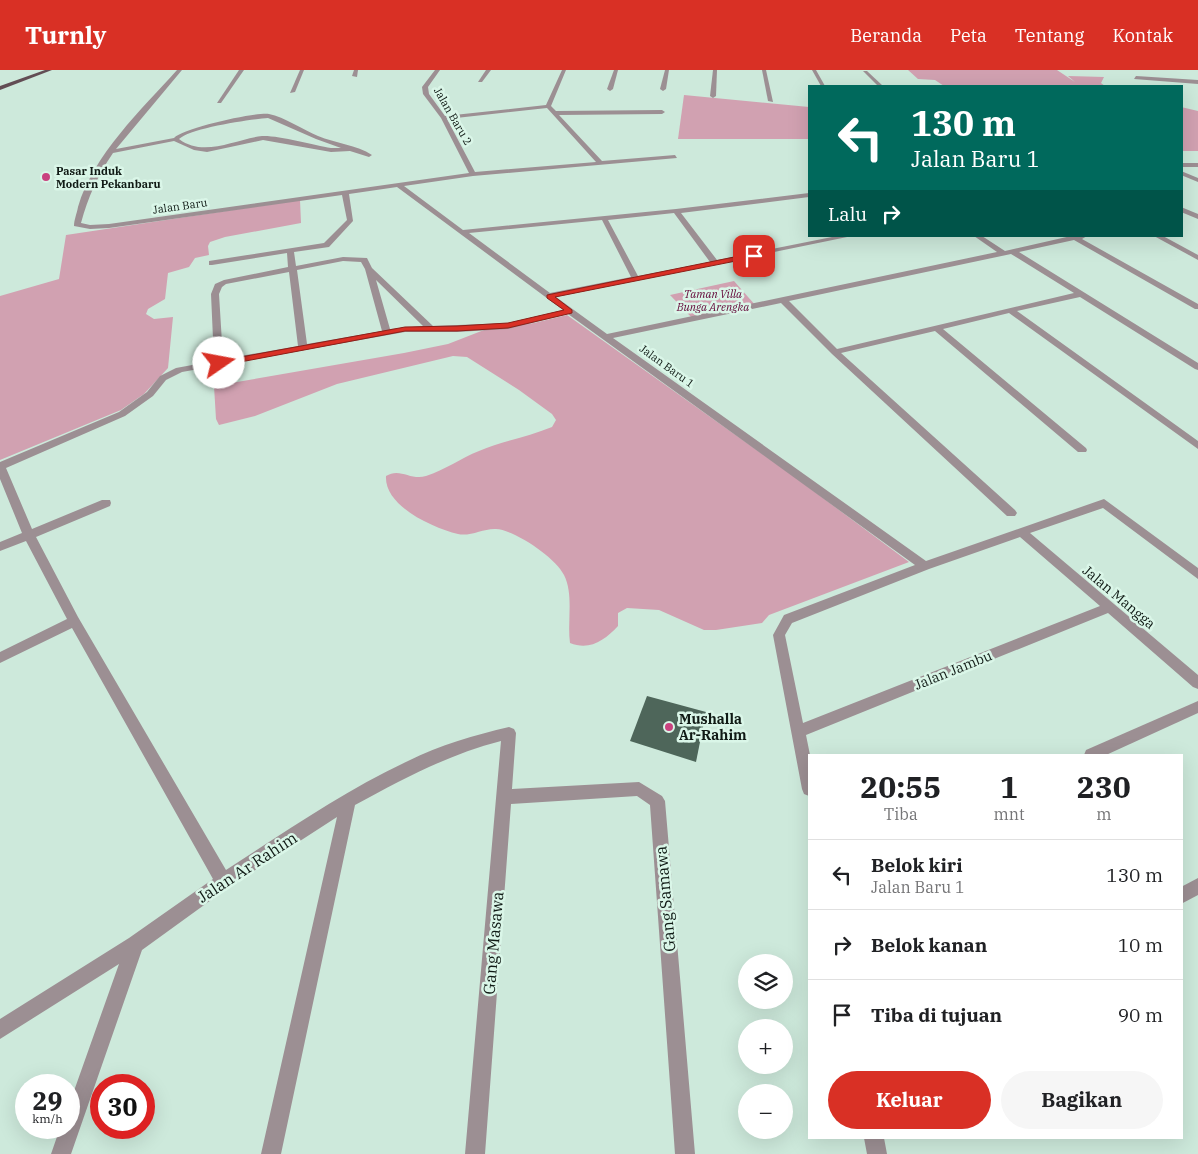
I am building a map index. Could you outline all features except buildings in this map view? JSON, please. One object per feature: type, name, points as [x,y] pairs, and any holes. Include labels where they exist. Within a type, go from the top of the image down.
[{"type":"main road","points":[[0,81],[30,70]]},
{"type":"main road","points":[[0,88],[50,70]]},
{"type":"street","name":"Jalan Baru","points":[[180,70],[123,133],[110,152],[79,213],[77,224],[90,227],[109,226],[473,174],[675,157]]},
{"type":"street","points":[[219,102],[242,70]]},
{"type":"street","points":[[292,92],[302,70]]},
{"type":"street","name":"Jalan Baru 2","points":[[438,70],[425,87],[431,102],[444,118],[473,174]]},
{"type":"street","points":[[480,81],[489,70]]},
{"type":"street","points":[[548,106],[564,70]]},
{"type":"street","points":[[610,90],[616,70]]},
{"type":"street","points":[[663,89],[667,70]]},
{"type":"street","points":[[713,96],[715,70]]},
{"type":"street","points":[[764,70],[771,102]]},
{"type":"street","points":[[814,70],[822,85]]},
{"type":"street","points":[[865,72],[880,85]]},
{"type":"street","points":[[1136,78],[1198,82]]},
{"type":"street","points":[[444,118],[548,106],[601,164]]},
{"type":"street","points":[[556,113],[662,112]]},
{"type":"street","points":[[110,152],[176,139],[190,131],[270,116],[369,155]]},
{"type":"street","points":[[292,132],[302,130]]},
{"type":"street","points":[[176,139],[178,142],[201,150],[283,134]]},
{"type":"street","points":[[263,138],[331,150],[350,149]]},
{"type":"street","points":[[1183,165],[1198,165]]},
{"type":"street","points":[[1183,174],[1198,180]]},
{"type":"street","name":"Jalan Baru 1","points":[[396,184],[925,566]]},
{"type":"street","points":[[212,262],[326,245],[351,220],[345,192]]},
{"type":"street","points":[[461,232],[676,211],[808,195]]},
{"type":"street","points":[[1183,210],[1198,217]]},
{"type":"street","points":[[676,211],[715,263]]},
{"type":"street","points":[[1183,214],[1198,211]]},
{"type":"street","points":[[604,218],[636,279]]},
{"type":"street","points":[[549,296],[845,237]]},
{"type":"street","points":[[979,237],[1080,294],[1198,367]]},
{"type":"street","points":[[607,337],[1078,237],[1198,307]]},
{"type":"street","points":[[1159,237],[1198,258]]},
{"type":"street","points":[[290,250],[303,347]]},
{"type":"street","points":[[219,363],[215,294],[218,286],[224,282],[343,259],[356,258],[364,260],[369,269],[387,332]]},
{"type":"street","points":[[369,269],[431,329]]},
{"type":"street","points":[[835,352],[1080,294]]},
{"type":"street","points":[[783,300],[835,352],[1011,513]]},
{"type":"street","points":[[1010,310],[1198,446]]},
{"type":"street","points":[[223,881],[74,621],[29,534],[0,467],[122,414],[150,394],[163,378],[179,370],[405,329],[508,326],[570,311]]},
{"type":"street","points":[[935,327],[1082,450]]},
{"type":"street","points":[[0,547],[106,503]]},
{"type":"street","points":[[808,784],[779,636],[788,619],[925,566],[1104,503],[1198,574]]},
{"type":"street","name":"Jalan Mangga","points":[[1021,532],[1198,683]]},
{"type":"street","name":"Jalan Jambu","points":[[798,732],[1108,608]]},
{"type":"street","points":[[0,658],[74,621]]},
{"type":"street","points":[[1093,754],[1198,707]]},
{"type":"street","name":"Jalan Ar Rahim","points":[[0,1030],[135,944],[223,881],[348,801],[414,764],[472,742],[509,732]]},
{"type":"street","name":"Gang Masawa","points":[[475,1154],[509,732]]},
{"type":"street","name":"Gang Samawa","points":[[505,797],[639,789],[658,801],[685,1154]]},
{"type":"street","points":[[271,1154],[348,801]]},
{"type":"street","points":[[1183,895],[1198,886]]},
{"type":"street","points":[[61,1154],[135,944]]},
{"type":"street","points":[[874,1139],[877,1154]]},
{"type":"green space","points":[[908,70],[1057,70],[1075,82],[1068,76],[1104,77],[1101,83],[1104,85],[942,85],[935,80],[918,79]]},
{"type":"green space","points":[[684,95],[808,107],[808,139],[678,139]]},
{"type":"green space","points":[[1183,107],[1198,111],[1198,151],[1183,151]]},
{"type":"green space","points":[[300,200],[301,223],[225,237],[210,242],[208,246],[209,255],[195,258],[189,267],[168,273],[165,299],[148,309],[146,314],[154,319],[173,317],[168,368],[144,394],[121,410],[0,460],[0,296],[59,279],[66,235]]},
{"type":"green space","name":"Taman Villa Bunga Arengka","points":[[734,281],[756,306],[693,319],[670,295]]},
{"type":"green space","points":[[567,315],[796,478],[909,562],[769,615],[762,623],[704,630],[659,610],[627,608],[618,613],[618,626],[608,636],[591,645],[577,645],[570,643],[570,600],[567,583],[560,568],[544,553],[514,534],[496,529],[463,535],[436,527],[401,506],[387,487],[386,476],[391,474],[401,473],[415,477],[426,476],[440,471],[472,454],[552,427],[556,420],[552,414],[519,390],[467,357],[453,356],[337,384],[255,416],[219,425],[216,419],[214,386],[404,353],[448,344],[484,330],[534,323]]},
{"type":"place","name":"Pasar Induk Modern Pekanbaru","points":[[46,177]]},
{"type":"place","name":"Mushalla Ar-Rahim","points":[[669,727]]},
{"type":"route","points":[[219,363],[405,329],[457,329],[508,326],[570,311],[549,296],[754,256]]}]
